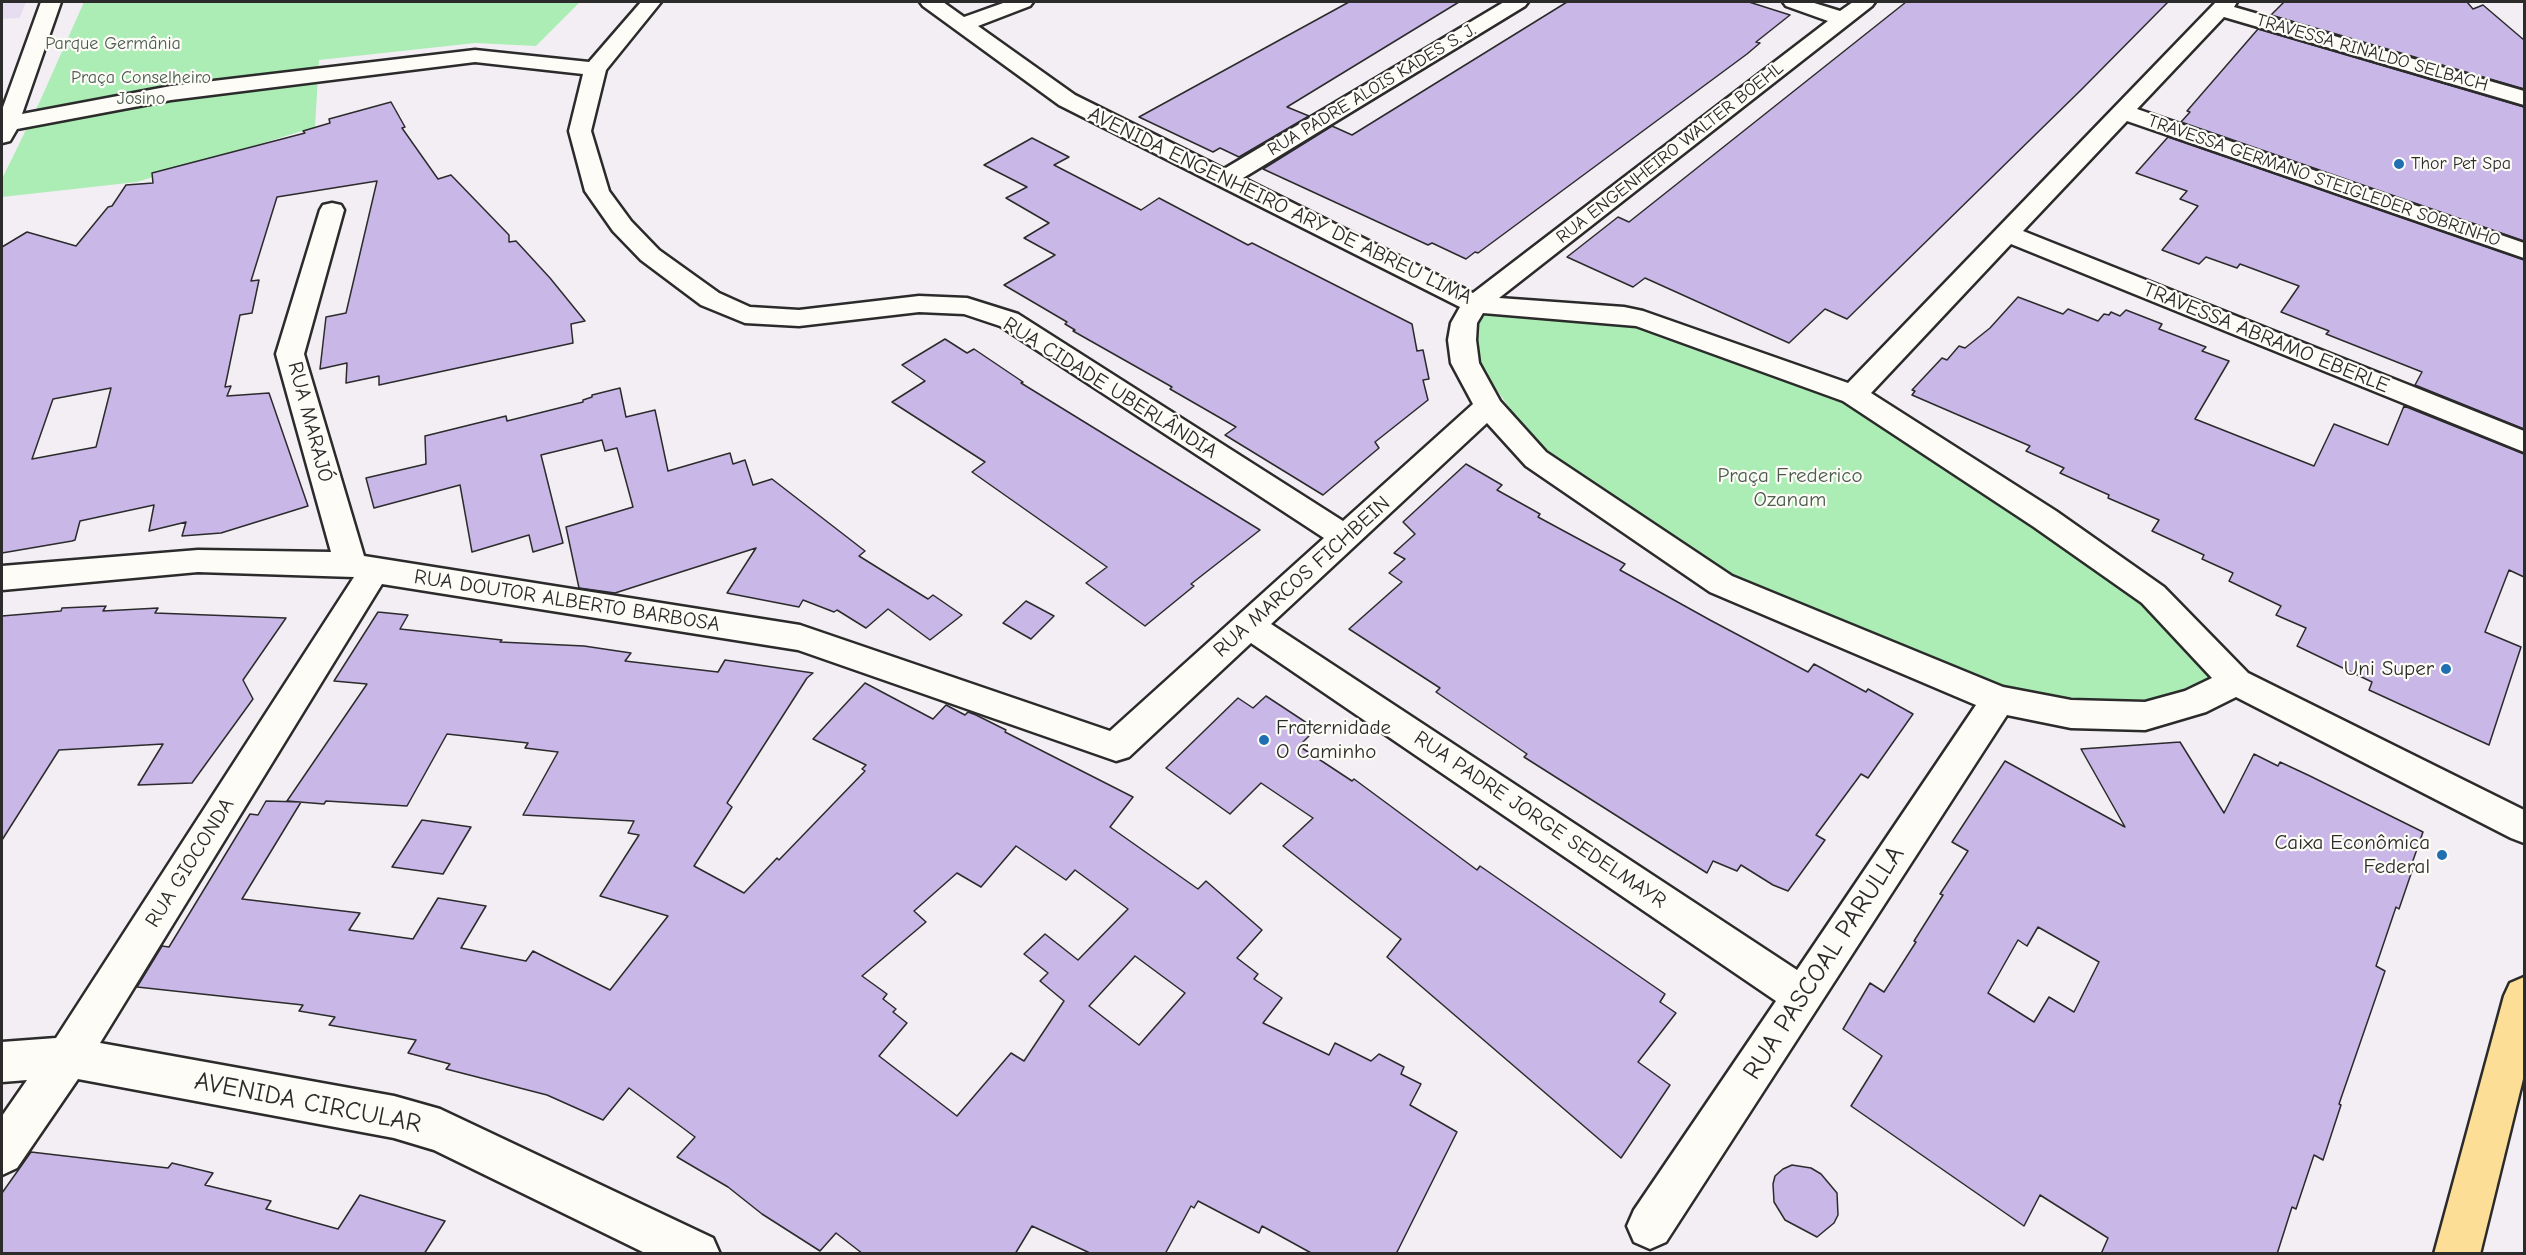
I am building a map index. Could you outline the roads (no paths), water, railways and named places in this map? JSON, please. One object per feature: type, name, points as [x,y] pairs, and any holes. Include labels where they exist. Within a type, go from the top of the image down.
[{"type":"main road","points":[[2457,1254],[2524,996]]},
{"type":"street","points":[[4,128],[51,2]]},
{"type":"street","points":[[4,128],[171,93],[475,56],[596,69],[651,2]]},
{"type":"street","name":"AVENIDA ENGENHEIRO ARY DE ABREU LIMA","points":[[930,2],[1067,100],[1475,304],[1624,315],[1643,319],[1853,395],[2045,519],[2153,595],[2236,682],[2524,827]]},
{"type":"street","points":[[962,25],[1023,2]]},
{"type":"street","name":"RUA PADRE ALOIS KADES S. J.","points":[[1225,179],[1518,2]]},
{"type":"street","points":[[1793,2],[1842,19]]},
{"type":"street","name":"RUA ENGENHEIRO WALTER BOEHL","points":[[1475,304],[1865,2]]},
{"type":"street","points":[[1853,395],[2223,5]]},
{"type":"street","name":"TRAVESSA RINALDO SELBACH","points":[[2223,5],[2524,98]]},
{"type":"street","name":"RUA CIDADE UBERLÂNDIA","points":[[596,69],[580,131],[597,190],[622,226],[650,255],[710,299],[746,315],[799,318],[919,304],[967,306],[1009,320],[1346,538]]},
{"type":"street","name":"TRAVESSA GERMANO STEIGLEDER SOBRINHO","points":[[2122,112],[2524,251]]},
{"type":"street","name":"RUA MARAJÓ","points":[[332,210],[290,354],[362,568]]},
{"type":"street","name":"TRAVESSA ABRAMO EBERLE","points":[[2007,234],[2524,442]]},
{"type":"street","points":[[1475,304],[1464,323],[1462,340],[1465,363],[1488,406],[1536,459],[1721,584],[1998,700],[2071,714],[2145,716],[2194,702],[2236,682]]},
{"type":"street","name":"RUA MARCOS FICHBEIN","points":[[1116,747],[1488,406]]},
{"type":"street","name":"RUA DOUTOR ALBERTO BARBOSA","points":[[2,578],[198,561],[362,568],[800,638],[1116,747]]},
{"type":"street","name":"RUA GIOCONDA","points":[[2,1153],[68,1057],[362,568]]},
{"type":"street","name":"RUA PADRE JORGE SEDELMAYR","points":[[1248,625],[1802,996]]},
{"type":"street","name":"RUA PASCOAL PARULLA","points":[[1650,1226],[1998,700]]},
{"type":"street","name":"AVENIDA CIRCULAR","points":[[2,1062],[68,1057],[394,1117],[440,1130],[697,1254]]},
{"type":"place","name":"Thor Pet Spa","points":[[2399,164]]},
{"type":"place","name":"Uni Super","points":[[2446,669]]},
{"type":"place","name":"Fraternidade O Caminho","points":[[1264,740]]},
{"type":"place","name":"Caixa Econômica Federal","points":[[2442,855]]},
{"type":"park label","name":"Parque Germânia","points":[[113,44]]},
{"type":"park label","name":"Praça Conselheiro Josino","points":[[141,88]]},
{"type":"park label","name":"Praça Frederico Ozanam","points":[[1790,488]]}]
